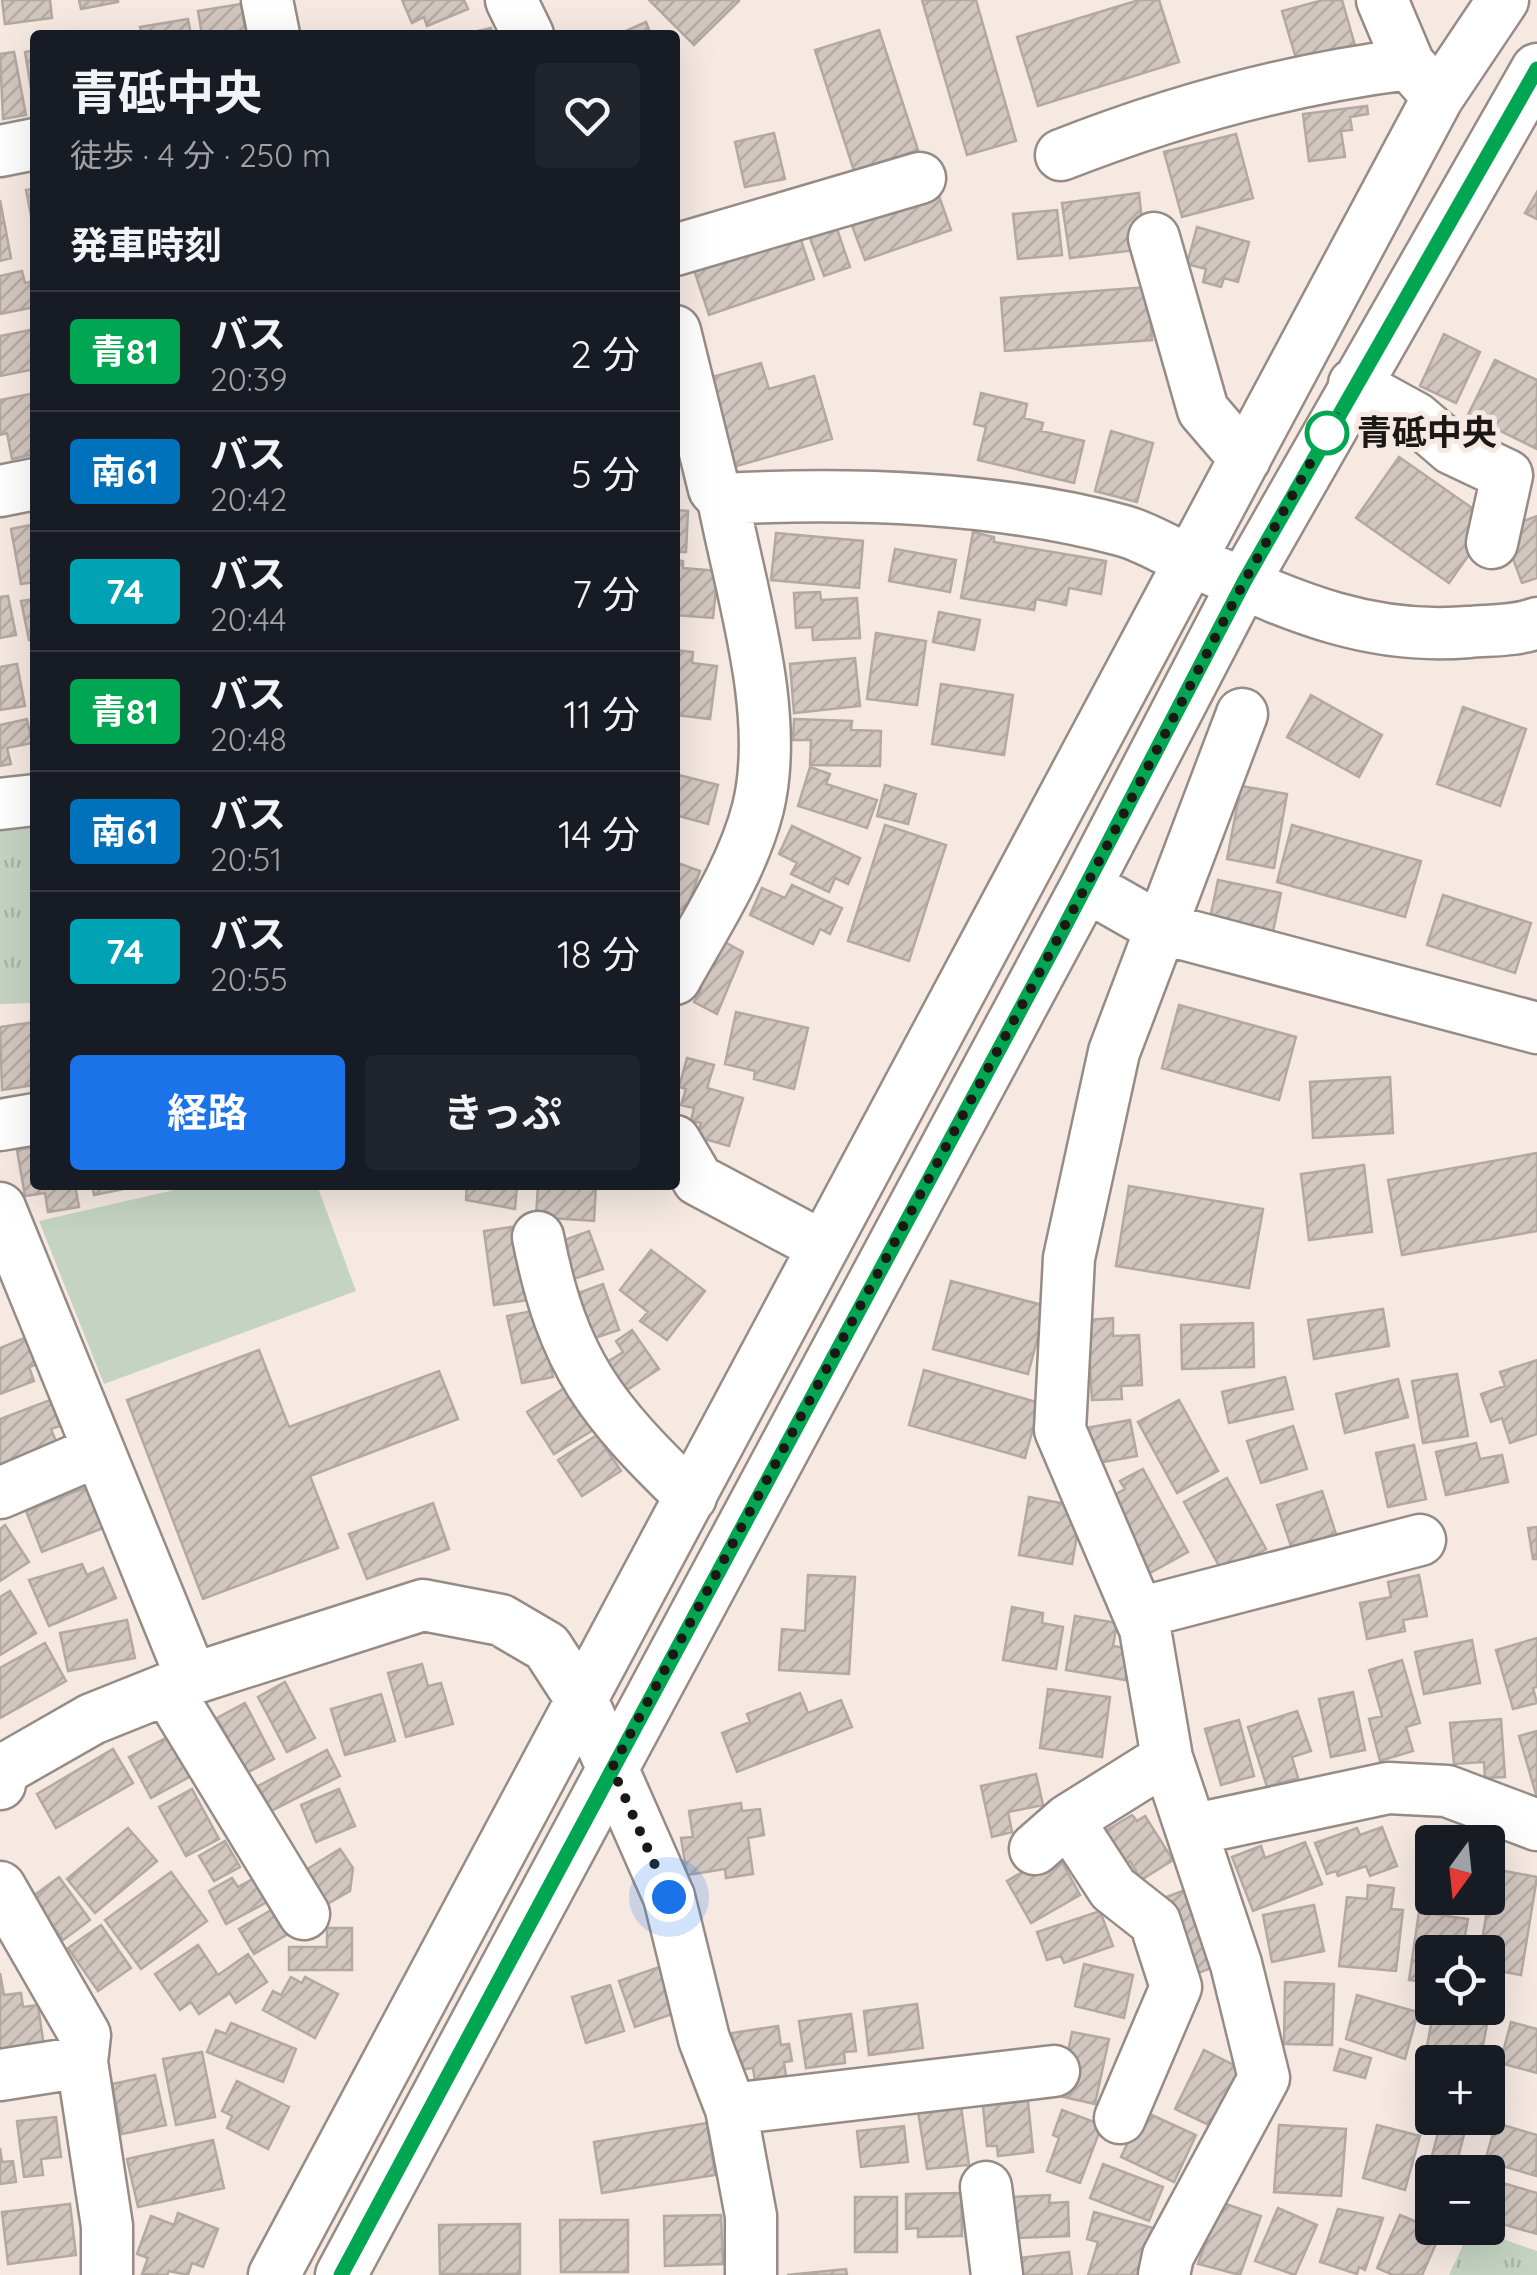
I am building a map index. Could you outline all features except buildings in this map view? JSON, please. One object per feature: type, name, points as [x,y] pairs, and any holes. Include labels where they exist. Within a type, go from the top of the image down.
[{"type":"street","points":[[267,0],[273,30]]},
{"type":"street","points":[[510,0],[525,30]]},
{"type":"street","points":[[1382,0],[1424,81]]},
{"type":"street","points":[[274,2275],[584,1704],[822,1246],[1245,459],[1424,81],[1503,0]]},
{"type":"street","points":[[1061,154],[1181,112],[1358,70],[1424,81],[1499,129]]},
{"type":"street","points":[[340,2275],[1086,886],[1244,582],[1499,129],[1534,81]]},
{"type":"street","points":[[0,151],[30,145]]},
{"type":"street","points":[[680,249],[920,178]]},
{"type":"street","points":[[1154,238],[1203,410],[1245,459]]},
{"type":"street","points":[[680,351],[714,489],[723,499],[763,705],[765,770],[757,810],[740,856],[680,970]]},
{"type":"street","points":[[1354,384],[1416,418],[1452,449],[1507,475],[1492,544]]},
{"type":"street","points":[[0,491],[30,485]]},
{"type":"street","points":[[723,499],[819,494],[920,500],[1126,532],[1302,610],[1348,625],[1424,636],[1537,623]]},
{"type":"street","points":[[1164,2275],[1168,2256],[1264,2078],[1236,1964],[1167,1758],[1139,1614],[1060,1430],[1063,1322],[1080,1201],[1114,1052],[1242,714]]},
{"type":"street","points":[[0,804],[30,801]]},
{"type":"street","points":[[1086,886],[1160,928],[1537,1028]]},
{"type":"street","points":[[0,1125],[30,1119]]},
{"type":"street","points":[[680,1149],[698,1180],[822,1246]]},
{"type":"street","points":[[0,1208],[18,1311],[98,1452],[180,1684],[304,1914]]},
{"type":"street","points":[[538,1237],[561,1325],[578,1366],[622,1430],[691,1497]]},
{"type":"street","points":[[0,1493],[98,1452]]},
{"type":"street","points":[[1139,1614],[1420,1540]]},
{"type":"street","points":[[0,1784],[0,1771],[92,1718],[180,1684],[423,1605],[502,1620],[547,1646],[584,1704],[669,1897],[704,2038],[731,2109],[751,2216],[752,2275]]},
{"type":"street","points":[[1120,2118],[1176,1987],[1155,1922],[1051,1835],[1167,1758]]},
{"type":"street","points":[[1191,1830],[1388,1788],[1447,1791],[1537,1825]]},
{"type":"street","points":[[0,1887],[84,2035],[82,2062],[107,2226],[107,2275]]},
{"type":"street","points":[[0,2075],[82,2062]]},
{"type":"street","points":[[731,2109],[1054,2071]]},
{"type":"street","points":[[986,2187],[997,2275]]},
{"type":"green space","points":[[30,818],[30,1003],[0,1004],[0,823]]},
{"type":"green space","points":[[174,1190],[319,1190],[356,1291],[104,1384],[39,1221]]},
{"type":"green space","points":[[1505,2240],[1537,2251],[1537,2275],[1449,2275],[1463,2245],[1505,2245]]},
{"type":"bus line","name":"青81","points":[[341,2275],[1054,947],[1244,582],[1467,184],[1537,69]]},
{"type":"place","name":"青砥中央","points":[[1327,433]]},
{"type":"route","points":[[669,1897],[612,1768],[1086,886],[1244,582],[1336,417],[1327,433]]}]
